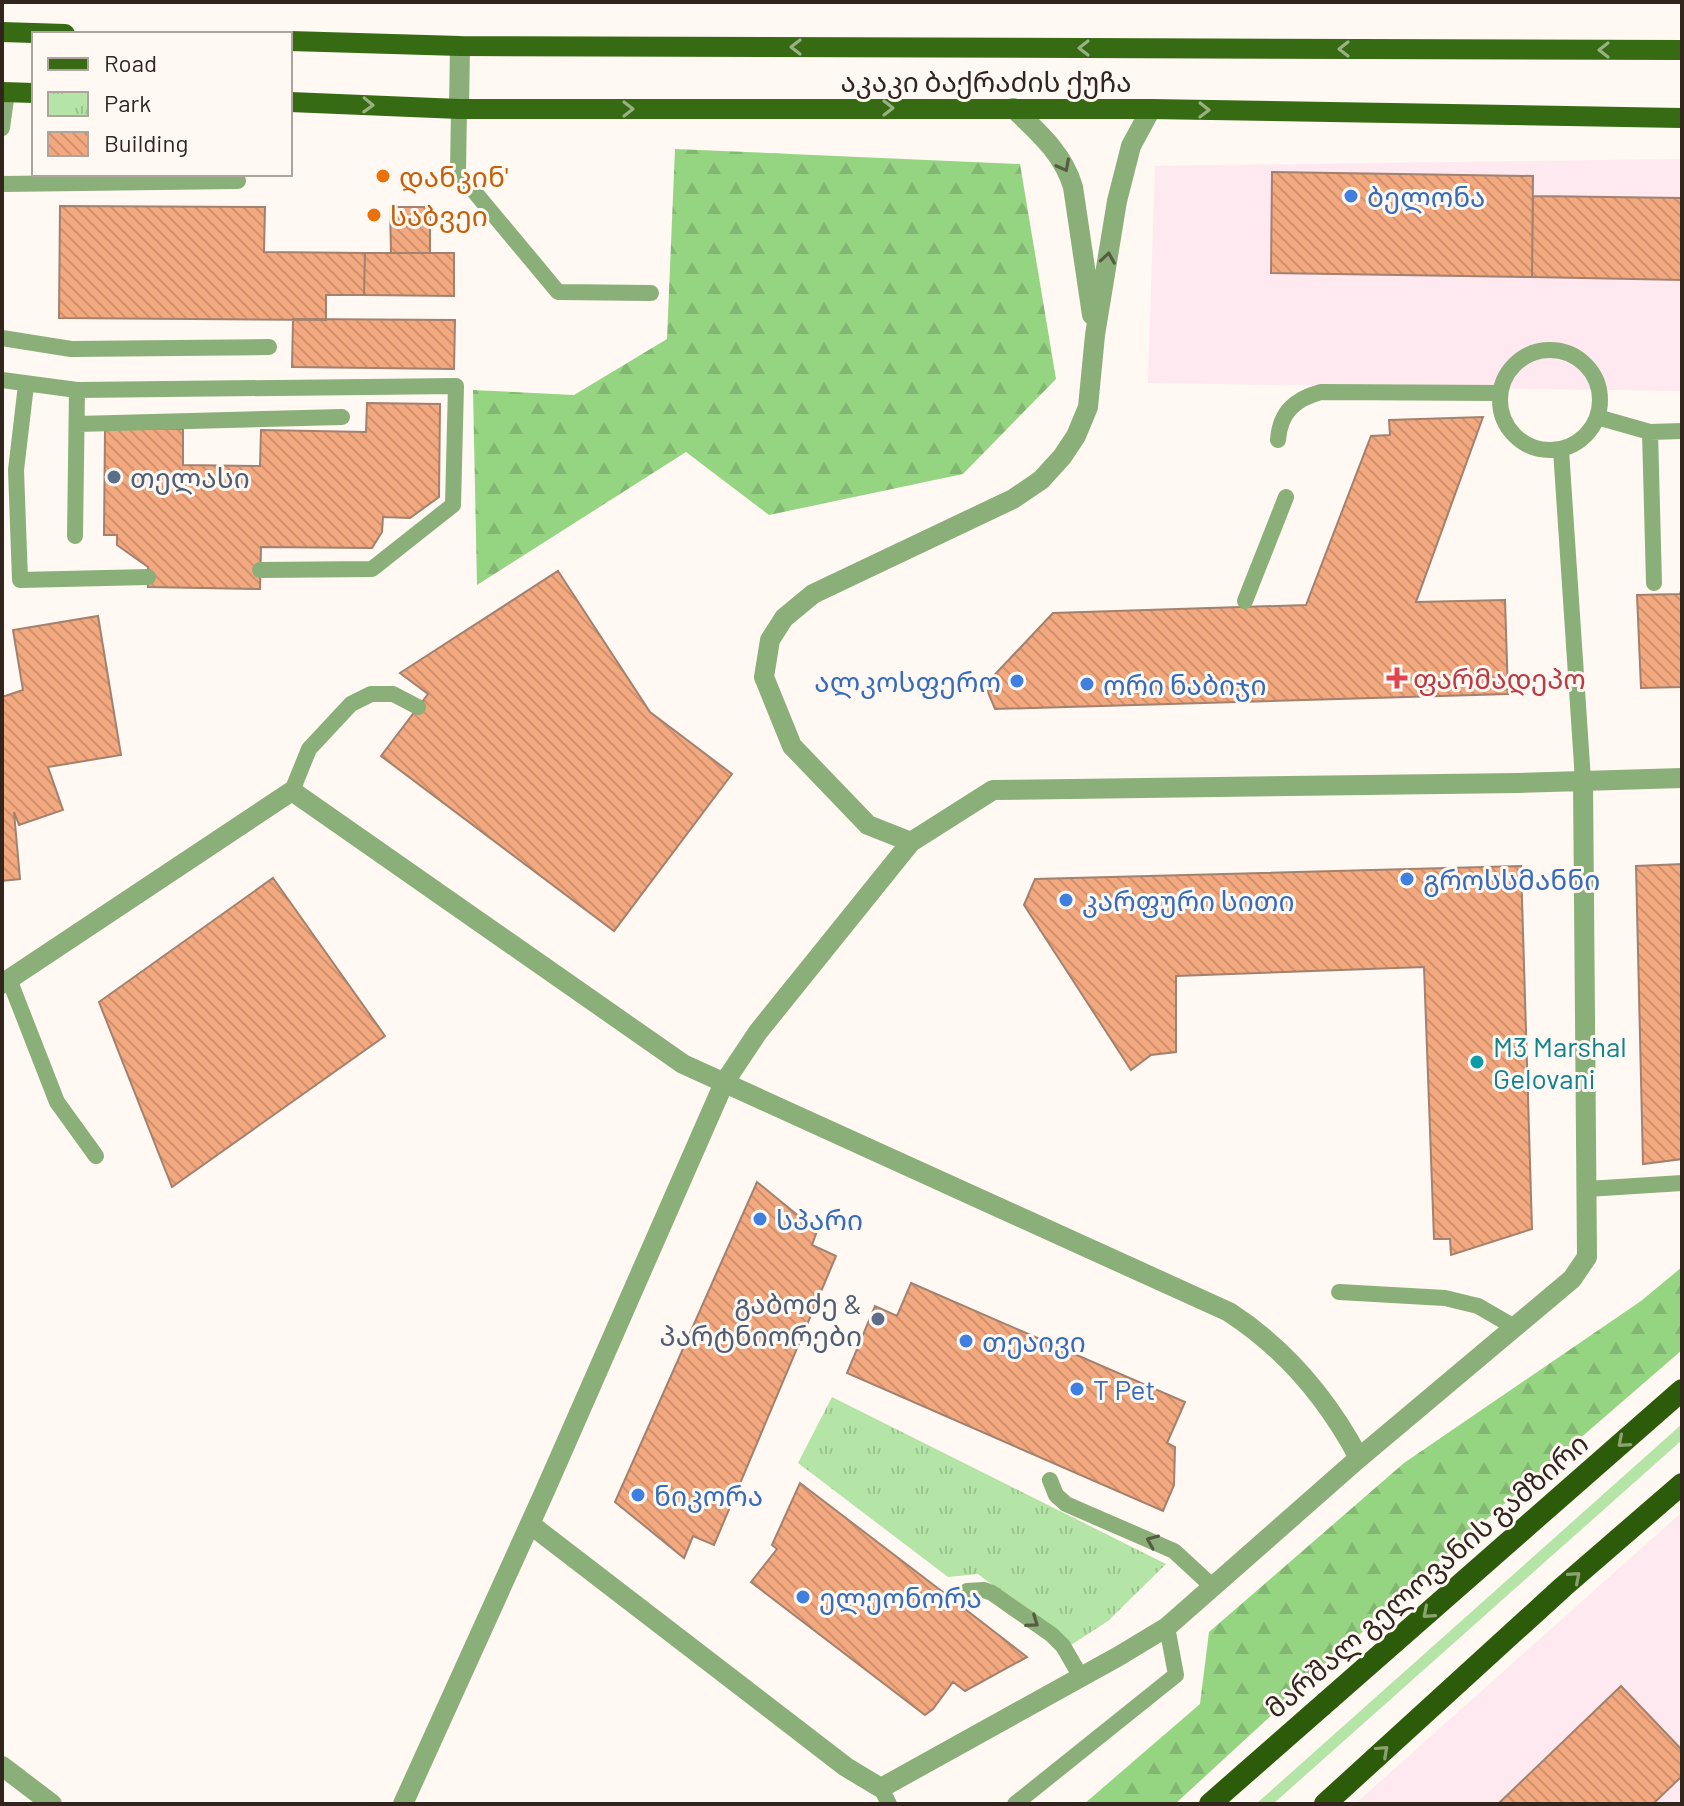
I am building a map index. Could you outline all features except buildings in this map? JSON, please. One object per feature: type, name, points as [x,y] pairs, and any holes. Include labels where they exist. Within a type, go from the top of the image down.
[{"type":"highway","name":"მარშალ გელოვანის გამზირი","points":[[1210,1804],[1682,1390]]},
{"type":"highway","points":[[1325,1804],[1563,1587],[1682,1484]]},
{"type":"main road","points":[[2,32],[32,33]]},
{"type":"main road","name":"აკაკი ბაქრაძის ქუჩა","points":[[292,41],[460,46],[1682,50]]},
{"type":"main road","points":[[5,92],[32,93]]},
{"type":"main road","name":"აკაკი ბაქრაძის ქუჩა","points":[[292,102],[459,109],[1151,109],[1682,118]]},
{"type":"street","points":[[459,109],[460,46]]},
{"type":"street","points":[[1013,108],[1054,149],[1068,169],[1095,335]]},
{"type":"street","points":[[911,842],[868,825],[792,746],[764,677],[770,640],[784,618],[813,594],[999,507],[1041,480],[1062,457],[1076,436],[1088,407],[1095,335],[1124,173],[1131,146],[1151,109]]},
{"type":"street","points":[[403,1804],[724,1083],[758,1032],[911,842],[993,790],[1682,778]]},
{"type":"street","points":[[530,1524],[885,1796],[1167,1627],[1359,1458],[1572,1279],[1587,1257],[1583,780]]},
{"type":"street","points":[[6,982],[292,791],[683,1064],[1229,1312],[1286,1355],[1341,1425],[1359,1458]]},
{"type":"street","points":[[2,1766],[52,1804]]},
{"type":"lane","points":[[2,128],[5,92]]},
{"type":"lane","points":[[459,109],[458,172],[558,292],[651,293]]},
{"type":"lane","points":[[2,184],[238,181]]},
{"type":"lane","points":[[2,338],[71,349],[269,347]]},
{"type":"lane","points":[[1542,350],[1555,350],[1579,360],[1588,368],[1599,392],[1597,417],[1584,438],[1561,450],[1545,451],[1529,447],[1505,425],[1500,409],[1503,381],[1518,360],[1542,350]]},
{"type":"lane","points":[[2,380],[77,390],[456,386],[453,505],[372,569],[260,570]]},
{"type":"lane","points":[[26,385],[16,470],[20,580],[148,577]]},
{"type":"lane","points":[[75,536],[77,390]]},
{"type":"lane","points":[[1278,440],[1279,426],[1290,408],[1299,399],[1321,392],[1500,393]]},
{"type":"lane","points":[[77,424],[342,417]]},
{"type":"lane","points":[[1597,417],[1650,432],[1682,431]]},
{"type":"lane","points":[[1650,432],[1654,583]]},
{"type":"lane","points":[[1561,450],[1583,780]]},
{"type":"lane","points":[[1245,601],[1286,497]]},
{"type":"lane","points":[[292,791],[309,749],[351,704],[371,694],[393,694],[418,707]]},
{"type":"lane","points":[[6,982],[57,1102],[96,1156]]},
{"type":"lane","points":[[1587,1189],[1682,1183]]},
{"type":"lane","points":[[1339,1292],[1445,1298],[1478,1306],[1516,1328]]},
{"type":"lane","points":[[1050,1480],[1056,1495],[1066,1504],[1174,1551],[1213,1587]]},
{"type":"lane","points":[[967,1591],[992,1593],[1052,1635],[1063,1646],[1081,1677]]},
{"type":"lane","points":[[1015,1804],[1176,1675],[1167,1627]]},
{"type":"shaded area","points":[[1682,159],[1682,391],[1148,383],[1155,166]]},
{"type":"shaded area","points":[[1682,1512],[1682,1797],[1676,1804],[1355,1804]]},
{"type":"green space","points":[[675,149],[1020,164],[1056,379],[963,474],[769,515],[686,452],[477,585],[473,390],[574,395],[667,339]]},
{"type":"green space","points":[[1682,1267],[1682,1350],[1459,1543],[1175,1804],[1084,1804],[1200,1704],[1209,1632],[1404,1463],[1641,1301]]},
{"type":"green space","points":[[832,1397],[1166,1564],[1108,1621],[1071,1645],[978,1574],[948,1577],[798,1463]]},
{"type":"green space","points":[[1682,1424],[1682,1440],[1273,1804],[1256,1804]]},
{"type":"place","name":"დანკინ'","points":[[383,176]]},
{"type":"place","name":"ბელონა","points":[[1351,196]]},
{"type":"place","name":"საბვეი","points":[[374,215]]},
{"type":"place","name":"თელასი","points":[[114,477]]},
{"type":"place","name":"ფარმადეპო","points":[[1397,678]]},
{"type":"place","name":"ალკოსფერო","points":[[1017,681]]},
{"type":"place","name":"ორი ნაბიჯი","points":[[1087,684]]},
{"type":"place","name":"გროსსმანნი","points":[[1407,879]]},
{"type":"place","name":"კარფური სითი","points":[[1066,900]]},
{"type":"place","name":"M3 Marshal Gelovani","points":[[1477,1062]]},
{"type":"place","name":"სპარი","points":[[760,1219]]},
{"type":"place","name":"გაბოძე & პარტნიორები","points":[[878,1319]]},
{"type":"place","name":"თეაივი","points":[[966,1341]]},
{"type":"place","name":"T Pet","points":[[1077,1389]]},
{"type":"place","name":"ნიკორა","points":[[638,1495]]},
{"type":"place","name":"ელეონორა","points":[[803,1597]]}]
